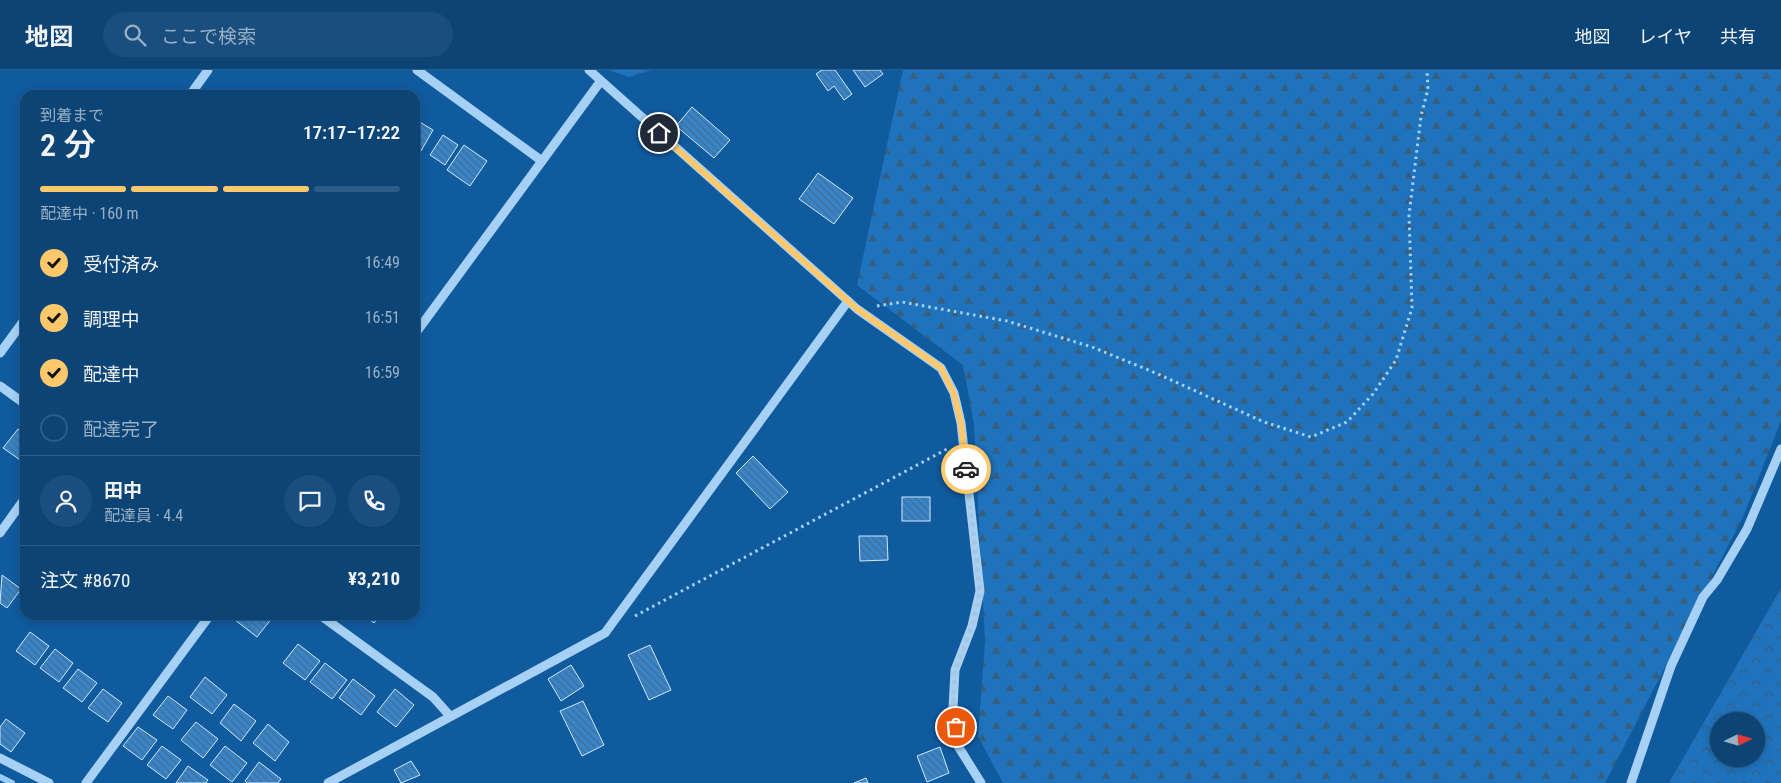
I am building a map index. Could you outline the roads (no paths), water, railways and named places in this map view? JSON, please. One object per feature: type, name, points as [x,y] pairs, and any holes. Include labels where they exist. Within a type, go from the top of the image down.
[{"type":"street","points":[[194,90],[208,70]]},
{"type":"street","points":[[417,70],[542,161]]},
{"type":"street","points":[[589,70],[600,82],[857,309],[941,368],[954,394],[963,440],[980,591],[972,626],[955,670],[953,708],[958,746],[981,783]]},
{"type":"street","points":[[420,327],[600,82]]},
{"type":"street","points":[[328,783],[605,632],[848,301]]},
{"type":"street","points":[[0,353],[20,326]]},
{"type":"street","points":[[0,386],[20,400]]},
{"type":"street","points":[[1631,783],[1671,666],[1703,597],[1717,580],[1746,529],[1781,449]]},
{"type":"street","points":[[0,533],[20,505]]},
{"type":"street","points":[[86,783],[206,620]]},
{"type":"street","points":[[327,620],[433,697],[450,716]]},
{"type":"street","points":[[0,758],[49,783]]},
{"type":"waterway","points":[[0,777],[12,783]]}]
